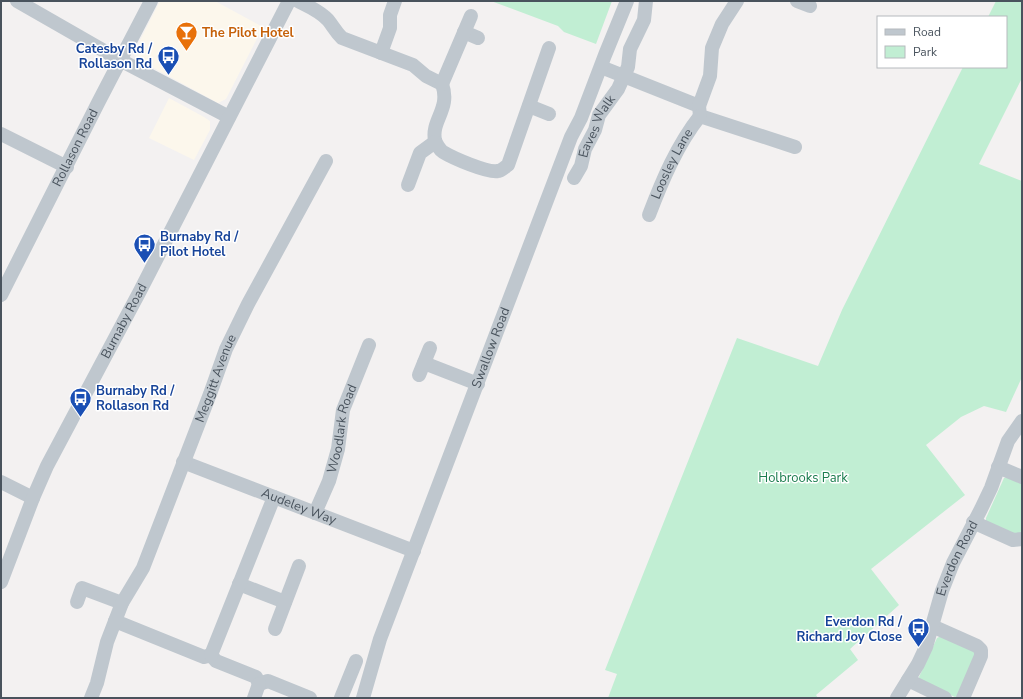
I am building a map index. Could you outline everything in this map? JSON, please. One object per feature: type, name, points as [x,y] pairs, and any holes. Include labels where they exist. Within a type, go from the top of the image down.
[{"type":"street","points":[[17,1],[120,60],[229,117]]},
{"type":"street","name":"Rollason Road","points":[[1,295],[151,1]]},
{"type":"street","name":"Burnaby Road","points":[[1,582],[33,498],[47,466],[140,291],[289,1]]},
{"type":"street","points":[[298,1],[317,11],[328,20],[335,32],[342,38],[413,65],[426,76],[442,84],[445,91],[444,104],[434,132],[435,142],[442,152],[488,171],[500,171],[508,165],[549,48]]},
{"type":"street","points":[[381,53],[390,28],[390,15],[395,1]]},
{"type":"street","name":"Swallow Road","points":[[363,698],[380,639],[571,137],[581,118],[627,1]]},
{"type":"street","name":"Eaves Walk","points":[[574,178],[581,166],[585,149],[595,130],[599,115],[618,89],[624,76],[628,66],[630,49],[642,25],[646,1]]},
{"type":"street","name":"Loosley Lane","points":[[648,215],[662,180],[699,111],[710,76],[712,48],[722,24],[737,1]]},
{"type":"street","points":[[442,84],[471,16]]},
{"type":"street","points":[[464,32],[478,38]]},
{"type":"street","points":[[601,67],[624,76],[699,111],[795,147]]},
{"type":"street","points":[[529,106],[549,114]]},
{"type":"street","points":[[1,134],[67,167]]},
{"type":"street","points":[[408,185],[420,153],[435,142]]},
{"type":"street","name":"Meggitt Avenue","points":[[91,698],[97,683],[107,642],[115,621],[122,604],[143,568],[226,349],[248,304],[326,161]]},
{"type":"street","name":"Woodlark Road","points":[[315,513],[329,481],[338,448],[343,410],[369,345]]},
{"type":"street","points":[[430,348],[422,369],[478,384]]},
{"type":"street","name":"Everdon Road","points":[[897,698],[926,647],[942,591],[952,563],[991,488],[1008,441],[1022,421]]},
{"type":"street","name":"Audeley Way","points":[[183,462],[414,551]]},
{"type":"street","points":[[998,467],[1022,478]]},
{"type":"street","points":[[1,482],[33,498]]},
{"type":"street","points":[[211,655],[274,497]]},
{"type":"street","points":[[973,522],[1013,540],[1022,539]]},
{"type":"street","points":[[275,629],[300,566]]},
{"type":"street","points":[[239,584],[285,602]]},
{"type":"street","points":[[77,602],[82,588],[122,604]]},
{"type":"street","points":[[115,621],[204,657],[211,655]]},
{"type":"street","points":[[932,626],[977,646],[981,650],[981,656],[963,698]]},
{"type":"street","points":[[211,655],[216,661],[256,677],[259,684],[254,698]]},
{"type":"street","points":[[341,698],[356,661]]},
{"type":"street","points":[[908,680],[945,698]]},
{"type":"street","points":[[259,684],[268,681],[310,698]]},
{"type":"shaded area","points":[[160,1],[215,1],[263,27],[226,99],[218,103],[139,60],[135,55],[135,50]]},
{"type":"shaded area","points":[[169,98],[210,121],[210,130],[194,160],[149,138]]},
{"type":"green space","points":[[491,1],[612,1],[596,44],[564,32],[558,26]]},
{"type":"green space","name":"Holbrooks Park","points":[[996,1],[1022,1],[1022,78],[979,164],[1022,181],[1022,377],[1006,412],[984,406],[961,417],[926,445],[965,495],[871,569],[899,605],[850,649],[858,660],[816,695],[818,698],[608,698],[617,674],[605,670],[737,338],[818,366],[842,310],[963,68],[1007,68],[1007,16],[988,16]]},
{"type":"green space","points":[[1007,477],[1022,483],[1022,530],[1016,535],[986,522],[986,518],[1004,478]]},
{"type":"green space","points":[[941,636],[974,651],[976,655],[958,696],[955,697],[920,681],[919,677],[937,638]]},
{"type":"place","name":"The Pilot Hotel","points":[[187,52]]},
{"type":"place","name":"Catesby Rd / Rollason Rd","points":[[168,76]]},
{"type":"place","name":"Burnaby Rd / Pilot Hotel","points":[[145,264]]},
{"type":"place","name":"Burnaby Rd / Rollason Rd","points":[[80,418]]},
{"type":"place","name":"Everdon Rd / Richard Joy Close","points":[[918,648]]}]
